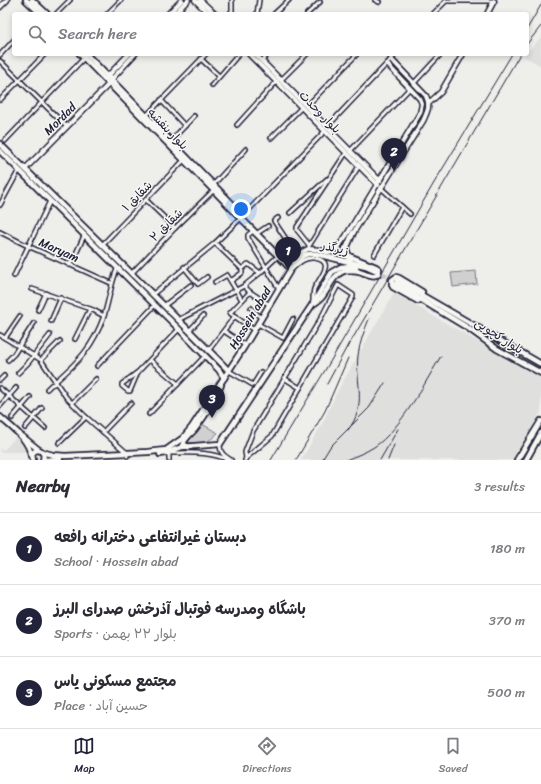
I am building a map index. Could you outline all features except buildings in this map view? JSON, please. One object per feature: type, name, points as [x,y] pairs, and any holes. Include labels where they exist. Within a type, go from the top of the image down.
[{"type":"main road","points":[[26,0],[38,12]]},
{"type":"main road","points":[[32,0],[45,12]]},
{"type":"main road","name":"بلوار بنفشه","points":[[85,56],[214,184],[255,232],[291,269]]},
{"type":"main road","name":"بلوار بنفشه","points":[[170,142],[184,160],[214,190],[227,200]]},
{"type":"main road","points":[[2,143],[74,222],[78,230],[179,329],[219,370],[224,378]]},
{"type":"main road","points":[[0,151],[50,201],[74,222],[82,226],[165,305],[229,371]]},
{"type":"main road","points":[[78,230],[79,226],[82,226]]},
{"type":"main road","points":[[312,305],[322,298],[329,285],[341,272],[352,270],[372,276],[378,273],[378,269],[376,267],[349,256],[346,249],[353,233]]},
{"type":"main road","name":"زیرگذر","points":[[291,269],[300,257],[308,254],[366,266],[376,272]]},
{"type":"main road","points":[[22,437],[26,438],[41,451],[44,455],[43,460],[166,452],[178,448],[220,444],[312,305],[332,272],[351,264]]},
{"type":"main road","name":"Hossein abad","points":[[224,378],[246,345],[291,269]]},
{"type":"main road","points":[[396,277],[399,278],[443,306],[448,313],[438,313],[393,287],[392,280],[396,277]]},
{"type":"main road","points":[[396,282],[448,313]]},
{"type":"main road","points":[[149,300],[155,296]]},
{"type":"main road","points":[[154,304],[155,296]]},
{"type":"main road","name":"بلوار کچویی","points":[[448,313],[541,364]]},
{"type":"main road","name":"بلوار کچویی","points":[[448,313],[505,353],[541,373]]},
{"type":"main road","points":[[505,353],[502,346],[509,346]]},
{"type":"main road","points":[[219,370],[223,365]]},
{"type":"main road","points":[[188,447],[183,444],[184,441],[195,430],[217,395],[224,378]]},
{"type":"main road","points":[[166,452],[183,438],[192,427],[224,378]]},
{"type":"main road","points":[[0,417],[22,437],[28,446],[32,458]]},
{"type":"main road","points":[[517,460],[541,421]]},
{"type":"main road","points":[[526,460],[541,433]]},
{"type":"main road","points":[[32,458],[34,451],[65,456],[127,455]]},
{"type":"street","points":[[0,7],[7,0]]},
{"type":"street","points":[[58,12],[70,0]]},
{"type":"street","points":[[109,12],[121,0]]},
{"type":"street","points":[[170,12],[182,0]]},
{"type":"street","points":[[176,12],[188,0]]},
{"type":"street","points":[[195,0],[207,12]]},
{"type":"street","points":[[200,0],[213,12]]},
{"type":"street","points":[[231,12],[232,0]]},
{"type":"street","points":[[256,12],[259,0]]},
{"type":"street","points":[[276,12],[289,0]]},
{"type":"street","points":[[435,12],[446,0],[494,1],[488,12]]},
{"type":"street","points":[[309,12],[320,2]]},
{"type":"street","points":[[0,55],[12,42]]},
{"type":"street","points":[[0,100],[43,56]]},
{"type":"street","points":[[2,143],[42,103],[85,56]]},
{"type":"street","points":[[108,79],[127,56]]},
{"type":"street","points":[[108,79],[133,56]]},
{"type":"street","points":[[145,117],[204,56]]},
{"type":"street","points":[[212,84],[237,56]]},
{"type":"street","name":"بلوار وحدت","points":[[251,56],[307,106],[382,186]]},
{"type":"street","name":"بلوار وحدت","points":[[258,56],[279,81]]},
{"type":"street","points":[[262,60],[266,56]]},
{"type":"street","points":[[237,125],[305,56]]},
{"type":"street","points":[[307,106],[355,56]]},
{"type":"street","points":[[327,127],[394,56]]},
{"type":"street","points":[[414,83],[439,56]]},
{"type":"street","points":[[429,103],[441,92],[462,56]]},
{"type":"street","points":[[201,59],[219,76]]},
{"type":"street","points":[[351,264],[345,254],[344,249],[346,244],[427,114],[429,103],[426,96],[391,59]]},
{"type":"street","points":[[0,61],[67,127]]},
{"type":"street","points":[[346,153],[297,226],[297,230],[308,247],[333,253],[354,222],[420,113],[422,104],[420,99],[387,64]]},
{"type":"street","name":"Mordad","points":[[25,169],[67,127],[108,79]]},
{"type":"street","name":"بلوار وحدت","points":[[284,86],[301,108],[324,132],[372,176]]},
{"type":"street","points":[[350,151],[410,88]]},
{"type":"street","points":[[162,100],[185,126]]},
{"type":"street","points":[[271,138],[301,108]]},
{"type":"street","points":[[170,142],[194,116]]},
{"type":"street","points":[[155,296],[184,268],[215,243],[243,217],[324,132]]},
{"type":"street","points":[[214,184],[246,149]]},
{"type":"street","name":"شقایق ۱","points":[[102,245],[184,160]]},
{"type":"street","points":[[291,269],[300,253],[308,247],[360,166]]},
{"type":"street","points":[[0,205],[19,170]]},
{"type":"street","points":[[290,213],[330,176]]},
{"type":"street","points":[[382,186],[402,208],[410,214]]},
{"type":"street","name":"شقایق ۲","points":[[131,274],[214,190]]},
{"type":"street","points":[[146,200],[175,228]]},
{"type":"street","points":[[14,276],[50,201]]},
{"type":"street","points":[[374,255],[402,208]]},
{"type":"street","points":[[278,218],[274,221],[288,242],[300,253]]},
{"type":"street","points":[[354,222],[358,225]]},
{"type":"street","points":[[268,226],[247,236],[279,289]]},
{"type":"street","name":"Maryam","points":[[0,232],[111,283]]},
{"type":"street","points":[[69,265],[74,258],[84,236]]},
{"type":"street","points":[[215,243],[242,269]]},
{"type":"street","points":[[178,320],[244,286],[278,256]]},
{"type":"street","points":[[291,269],[301,261],[308,258],[316,258],[324,262],[326,265],[326,269],[314,290],[312,305]]},
{"type":"street","points":[[231,281],[242,273],[242,269],[249,264],[260,273]]},
{"type":"street","points":[[184,268],[198,284],[207,277]]},
{"type":"street","points":[[47,389],[56,383],[78,361],[94,340],[104,316],[111,283],[117,269]]},
{"type":"street","points":[[215,282],[227,275],[242,300]]},
{"type":"street","points":[[165,305],[191,285]]},
{"type":"street","points":[[338,285],[353,295],[353,297],[272,436],[246,459],[245,452],[253,431],[321,318],[338,285]]},
{"type":"street","points":[[244,286],[250,292],[270,305]]},
{"type":"street","points":[[32,289],[61,298],[104,316]]},
{"type":"street","points":[[250,292],[230,313],[254,330]]},
{"type":"street","points":[[38,310],[46,293]]},
{"type":"street","points":[[51,321],[61,298]]},
{"type":"street","points":[[97,366],[154,304]]},
{"type":"street","points":[[251,308],[261,318]]},
{"type":"street","points":[[75,339],[90,309]]},
{"type":"street","points":[[5,338],[20,316]]},
{"type":"street","points":[[189,331],[203,316]]},
{"type":"street","points":[[208,351],[235,316]]},
{"type":"street","points":[[258,324],[282,338],[293,319]]},
{"type":"street","points":[[8,360],[14,354],[34,324]]},
{"type":"street","points":[[138,372],[130,391],[128,391],[122,386],[122,384],[138,372],[179,329]]},
{"type":"street","points":[[224,330],[246,345]]},
{"type":"street","points":[[0,335],[41,360],[56,383],[72,403],[127,455]]},
{"type":"street","points":[[18,373],[50,335]]},
{"type":"street","points":[[41,360],[60,340]]},
{"type":"street","points":[[150,414],[205,356]]},
{"type":"street","points":[[150,360],[178,384]]},
{"type":"street","points":[[229,371],[253,385],[261,372]]},
{"type":"street","points":[[0,380],[4,376]]},
{"type":"street","points":[[284,378],[300,388]]},
{"type":"street","points":[[72,403],[96,380]]},
{"type":"street","points":[[0,388],[45,428]]},
{"type":"street","points":[[0,406],[16,388]]},
{"type":"street","points":[[12,418],[30,397]]},
{"type":"street","points":[[103,432],[130,403]]},
{"type":"street","points":[[24,428],[42,408]]},
{"type":"street","points":[[59,443],[86,417]]},
{"type":"street","points":[[220,444],[221,454],[229,460]]},
{"type":"street","points":[[166,452],[208,454],[229,460]]},
{"type":"street","points":[[166,452],[169,455],[169,460]]},
{"type":"shaded area","points":[[541,37],[541,66],[524,56],[529,56],[529,50]]},
{"type":"shaded area","points":[[476,271],[477,284],[453,287],[451,273]]},
{"type":"shaded area","points":[[394,293],[541,378],[541,412],[513,460],[301,460],[322,424],[337,392]]},
{"type":"shaded area","points":[[202,424],[218,433],[204,443],[192,444],[188,442]]},
{"type":"shaded area","points":[[17,436],[28,452],[0,452],[0,448],[4,450]]},
{"type":"tunnel","points":[[377,271],[395,280]]},
{"type":"railway","points":[[529,26],[541,5]]},
{"type":"railway","points":[[529,41],[541,26]]},
{"type":"railway","points":[[271,460],[434,183],[511,56]]},
{"type":"railway","points":[[347,348],[519,56]]},
{"type":"railway","points":[[348,430],[358,412],[358,355],[362,337],[369,319]]},
{"type":"railway","points":[[327,384],[349,343]]},
{"type":"railway","points":[[346,460],[364,453],[384,439],[402,418],[420,392],[441,356]]},
{"type":"railway","points":[[296,460],[325,411],[348,358]]},
{"type":"railway","points":[[322,460],[330,447],[369,408],[385,383]]},
{"type":"railway","points":[[380,460],[398,429]]},
{"type":"railway","points":[[388,460],[394,445]]},
{"type":"place","name":"باشگاه ومدرسه فوتبال آذرخش صدرای البرز","points":[[394,171]]},
{"type":"place","name":"دبستان غیرانتفاعی دخترانه رافعه","points":[[288,270]]},
{"type":"place","name":"مجتمع مسکونی یاس","points":[[212,418]]}]
